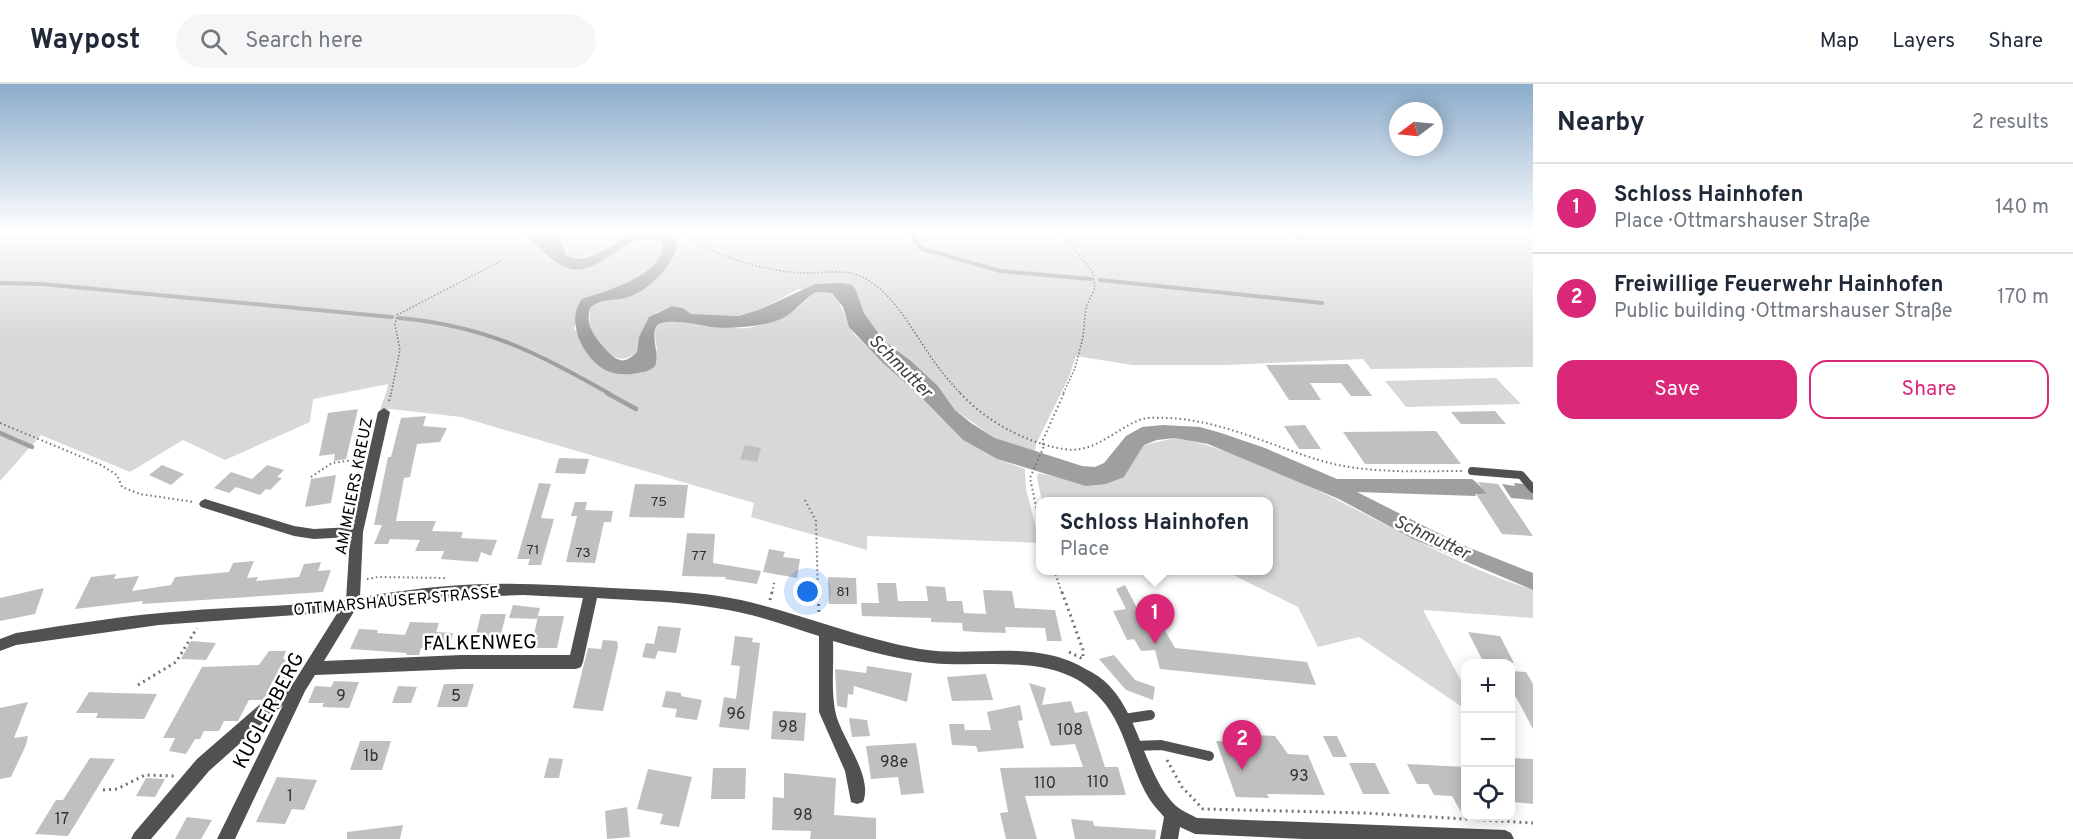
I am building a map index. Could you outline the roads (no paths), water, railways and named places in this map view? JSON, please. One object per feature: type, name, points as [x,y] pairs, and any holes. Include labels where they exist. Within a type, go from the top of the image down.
[{"type":"street","name":"AM MEIERS KREUZ","points":[[352,603],[357,532],[384,412]]},
{"type":"street","points":[[205,504],[294,531],[314,534],[357,532]]},
{"type":"street","name":"OTTMARSHAUSER STRASSE","points":[[0,645],[16,639],[76,630],[206,615],[336,607],[444,592],[502,589],[591,592],[720,602],[878,647],[931,656],[1060,664],[1081,674],[1108,694],[1124,719],[1160,803],[1173,816]]},
{"type":"street","name":"FALKENWEG","points":[[312,668],[461,662],[576,662],[591,592]]},
{"type":"street","name":"KUGLERBERG","points":[[226,839],[300,686],[352,603]]},
{"type":"street","points":[[823,630],[826,712],[853,771],[857,796]]},
{"type":"street","points":[[140,839],[193,776],[270,705],[300,686]]},
{"type":"street","points":[[1169,839],[1173,816],[1195,826],[1505,839]]},
{"type":"lane","points":[[1472,471],[1521,475],[1531,487]]},
{"type":"lane","points":[[1124,719],[1150,715]]},
{"type":"lane","points":[[1135,746],[1161,745],[1209,756]]},
{"type":"water","name":"Schmutter","points":[[650,268],[665,268],[658,278],[635,295],[603,301],[590,308],[590,327],[606,350],[620,360],[627,359],[637,352],[639,337],[649,317],[672,306],[683,308],[691,314],[739,316],[761,309],[815,284],[852,285],[864,313],[884,341],[911,361],[938,386],[955,410],[995,438],[1082,466],[1095,467],[1104,463],[1126,436],[1142,427],[1163,425],[1200,427],[1265,448],[1337,479],[1472,479],[1492,495],[1357,492],[1460,544],[1533,573],[1533,590],[1413,539],[1339,499],[1208,444],[1175,438],[1157,440],[1144,445],[1124,477],[1106,484],[1086,486],[997,459],[963,440],[920,396],[882,362],[849,327],[843,307],[832,293],[816,292],[783,318],[757,325],[719,328],[683,322],[661,323],[655,330],[655,366],[635,374],[610,372],[601,367],[585,351],[576,330],[577,308],[582,299],[645,273]]},
{"type":"water","points":[[1514,483],[1533,485],[1533,500],[1511,498],[1502,484],[1515,486]]},
{"type":"waterway","points":[[990,268],[1091,279]]},
{"type":"waterway","points":[[1100,280],[1322,303]]},
{"type":"waterway","points":[[0,283],[42,284],[392,317]]},
{"type":"waterway","points":[[399,318],[459,327],[485,334],[533,354],[610,394]]},
{"type":"waterway","points":[[607,393],[636,409]]},
{"type":"waterway","points":[[0,433],[32,447]]},
{"type":"place","name":"Schloss Hainhofen","points":[[1155,644]]},
{"type":"place","name":"Freiwillige Feuerwehr Hainhofen","points":[[1242,770]]}]
